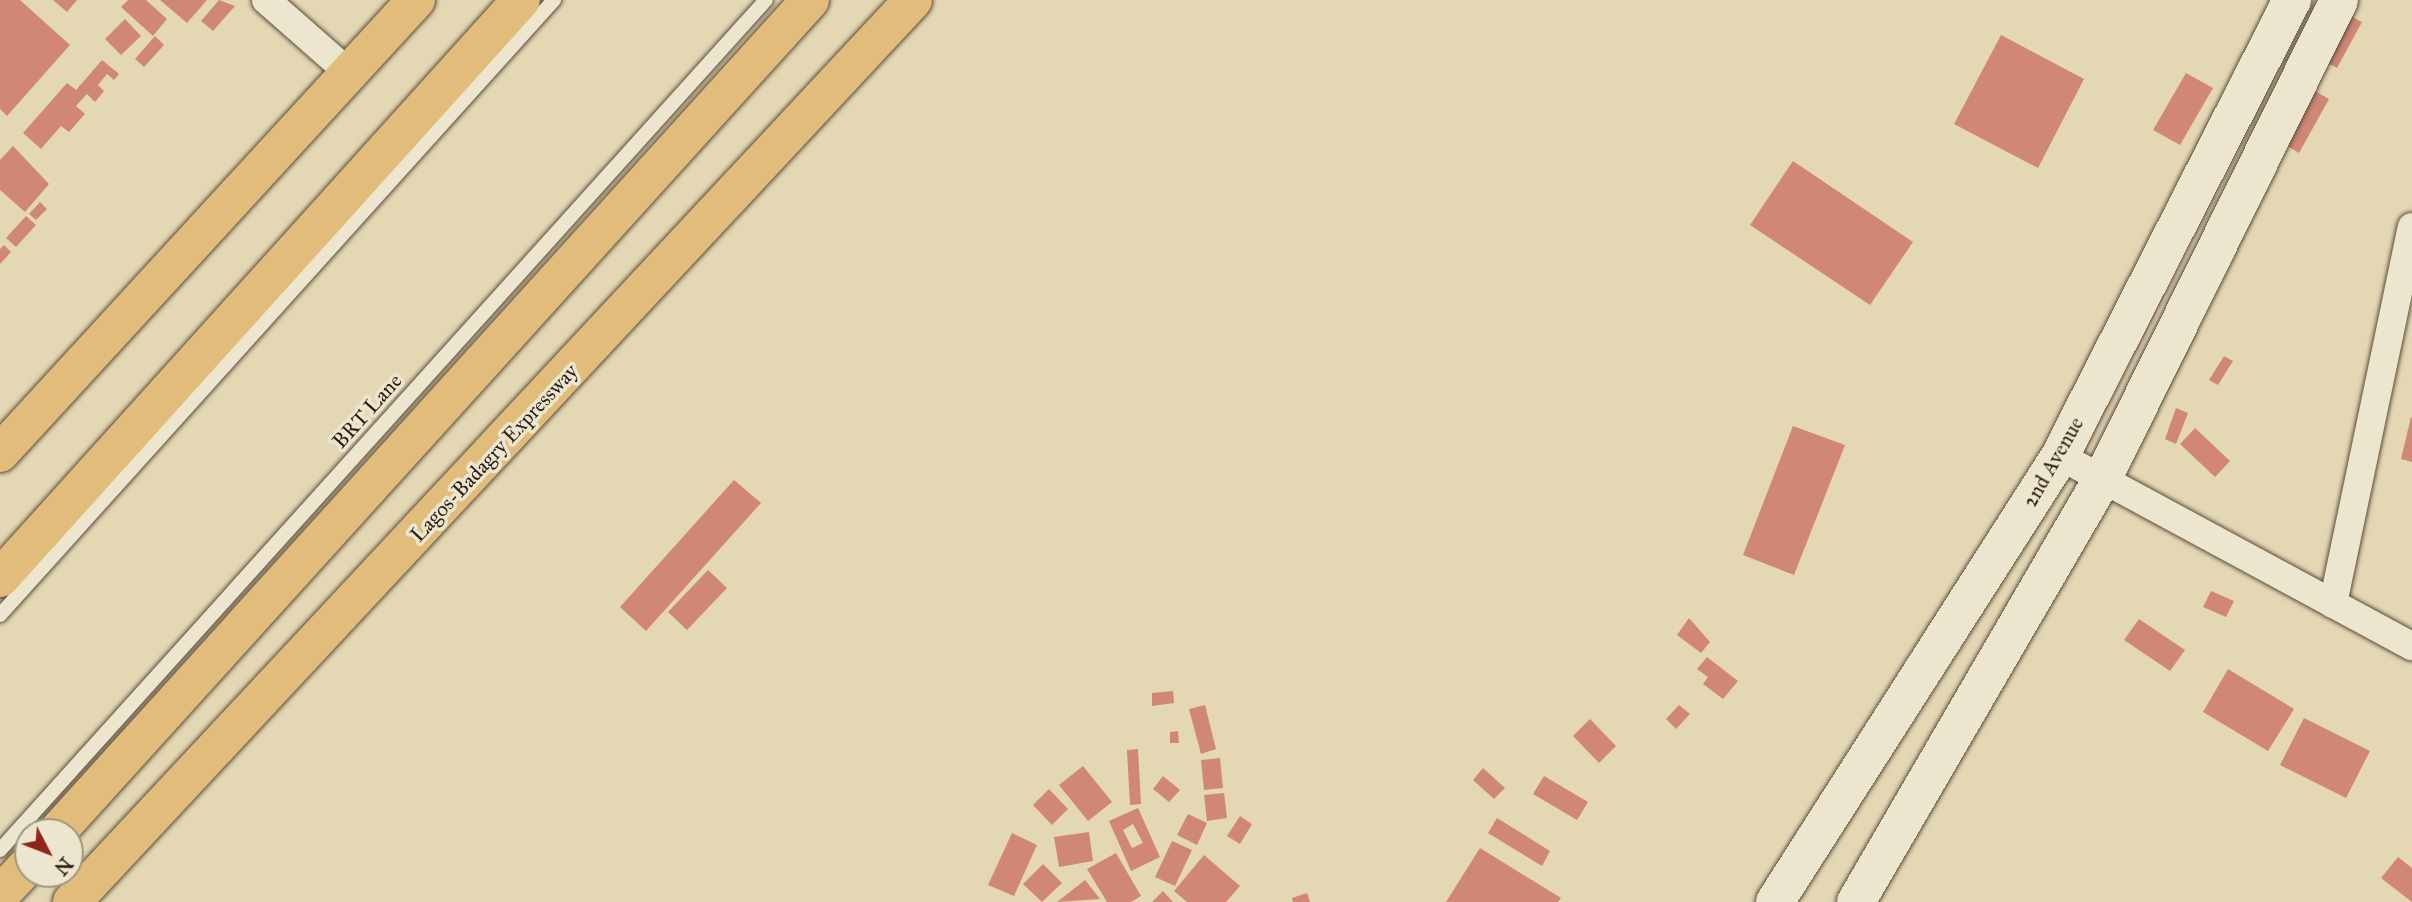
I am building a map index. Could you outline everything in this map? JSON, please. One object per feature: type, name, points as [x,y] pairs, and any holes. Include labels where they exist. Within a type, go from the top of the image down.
[{"type":"main road","points":[[0,453],[416,0]]},
{"type":"main road","points":[[0,578],[522,0]]},
{"type":"main road","points":[[71,818],[810,0]]},
{"type":"main road","name":"Lagos-Badagry Expressway","points":[[72,902],[913,0]]},
{"type":"main road","points":[[0,895],[14,880]]},
{"type":"street","points":[[266,0],[349,73]]},
{"type":"street","name":"2nd Avenue","points":[[1775,902],[2060,456],[2292,0]]},
{"type":"street","points":[[1856,902],[2103,478],[2339,0]]},
{"type":"street","points":[[2333,604],[2412,227]]},
{"type":"street","points":[[2060,456],[2412,646]]},
{"type":"lane","points":[[0,615],[554,0]]},
{"type":"lane","name":"BRT Lane","points":[[0,850],[766,0]]},
{"type":"building","points":[[0,0],[20,0],[70,45],[7,116],[0,109]]},
{"type":"building","points":[[53,0],[77,0],[67,12]]},
{"type":"building","points":[[128,0],[146,0],[167,19],[153,36],[121,7]]},
{"type":"building","points":[[160,0],[207,0],[187,23]]},
{"type":"building","points":[[219,0],[235,6],[213,31],[201,21]]},
{"type":"building","points":[[2343,12],[2362,22],[2337,68],[2317,57]]},
{"type":"building","points":[[125,19],[141,36],[121,55],[105,39]]},
{"type":"building","points":[[2001,35],[2084,79],[2038,168],[1954,124]]},
{"type":"building","points":[[155,36],[164,45],[144,67],[135,59]]},
{"type":"building","points":[[102,60],[119,74],[114,80],[107,74],[98,85],[104,91],[95,102],[87,94],[76,106],[85,114],[69,132],[61,126],[41,149],[23,133],[67,83],[76,90]]},
{"type":"building","points":[[2186,73],[2213,88],[2180,145],[2153,130]]},
{"type":"building","points":[[2315,91],[2329,99],[2299,153],[2285,145]]},
{"type":"building","points":[[13,146],[49,184],[25,212],[0,190],[0,160]]},
{"type":"building","points":[[1793,161],[1913,242],[1870,305],[1750,225]]},
{"type":"building","points":[[40,202],[47,209],[36,220],[29,214]]},
{"type":"building","points":[[26,216],[36,225],[16,247],[6,238]]},
{"type":"building","points":[[4,245],[11,252],[0,264],[0,249]]},
{"type":"building","points":[[2224,356],[2233,361],[2218,385],[2209,380]]},
{"type":"building","points":[[2176,408],[2188,413],[2176,444],[2165,439]]},
{"type":"building","points":[[2412,418],[2412,462],[2401,459]]},
{"type":"building","points":[[1793,426],[1845,445],[1794,575],[1743,555]]},
{"type":"building","points":[[2195,428],[2230,461],[2215,477],[2180,444]]},
{"type":"building","points":[[734,480],[761,503],[646,631],[620,607]]},
{"type":"building","points":[[708,570],[727,588],[687,630],[668,612]]},
{"type":"building","points":[[2211,591],[2234,601],[2226,617],[2203,607]]},
{"type":"building","points":[[1689,618],[1710,642],[1701,653],[1677,635]]},
{"type":"building","points":[[2139,619],[2185,650],[2170,671],[2124,640]]},
{"type":"building","points":[[1707,657],[1738,681],[1723,699],[1703,684],[1708,677],[1697,669]]},
{"type":"building","points":[[2228,669],[2294,709],[2268,751],[2203,712]]},
{"type":"building","points":[[1173,691],[1174,703],[1152,706],[1152,693]]},
{"type":"building","points":[[1205,705],[1216,749],[1201,754],[1189,709]]},
{"type":"building","points":[[1679,705],[1690,714],[1676,729],[1666,719]]},
{"type":"building","points":[[2304,718],[2370,751],[2346,798],[2280,765]]},
{"type":"building","points":[[1590,719],[1616,746],[1599,763],[1573,736]]},
{"type":"building","points":[[1178,731],[1179,743],[1170,743],[1170,732]]},
{"type":"building","points":[[1138,749],[1141,804],[1130,805],[1127,750]]},
{"type":"building","points":[[1220,758],[1223,788],[1204,790],[1201,760]]},
{"type":"building","points":[[1083,766],[1112,802],[1088,821],[1059,785]]},
{"type":"building","points":[[1483,768],[1505,788],[1494,799],[1473,780]]},
{"type":"building","points":[[1163,776],[1180,790],[1169,802],[1153,789]]},
{"type":"building","points":[[1544,776],[1588,802],[1577,820],[1533,794]]},
{"type":"building","points":[[1049,789],[1068,809],[1052,825],[1033,805]]},
{"type":"building","points":[[1224,793],[1227,818],[1207,821],[1204,795]]},
{"type":"building","points":[[1138,808],[1160,857],[1131,871],[1109,821]],"holes":[[[1133,824],[1143,843],[1132,848],[1123,830]]]},
{"type":"building","points":[[1188,814],[1207,823],[1197,845],[1177,835]]},
{"type":"building","points":[[1240,816],[1252,824],[1240,844],[1227,836]]},
{"type":"building","points":[[1497,818],[1550,851],[1542,866],[1488,833]]},
{"type":"building","points":[[1089,832],[1093,861],[1059,867],[1054,837]]},
{"type":"building","points":[[1012,833],[1037,845],[1014,896],[988,885]]},
{"type":"building","points":[[1172,841],[1192,850],[1175,886],[1155,877]]},
{"type":"building","points":[[1480,848],[1561,898],[1558,902],[1446,902]]},
{"type":"building","points":[[1116,853],[1141,896],[1131,902],[1107,902],[1087,869]]},
{"type":"building","points":[[1204,855],[1240,886],[1226,902],[1187,902],[1174,891]]},
{"type":"building","points":[[2398,857],[2412,868],[2412,902],[2381,878]]},
{"type":"building","points":[[1043,864],[1062,883],[1042,902],[1023,884]]},
{"type":"building","points":[[1085,880],[1100,899],[1057,902]]},
{"type":"building","points":[[1163,891],[1173,902],[1152,902]]},
{"type":"building","points":[[1307,893],[1310,902],[1293,902],[1292,898]]}]
